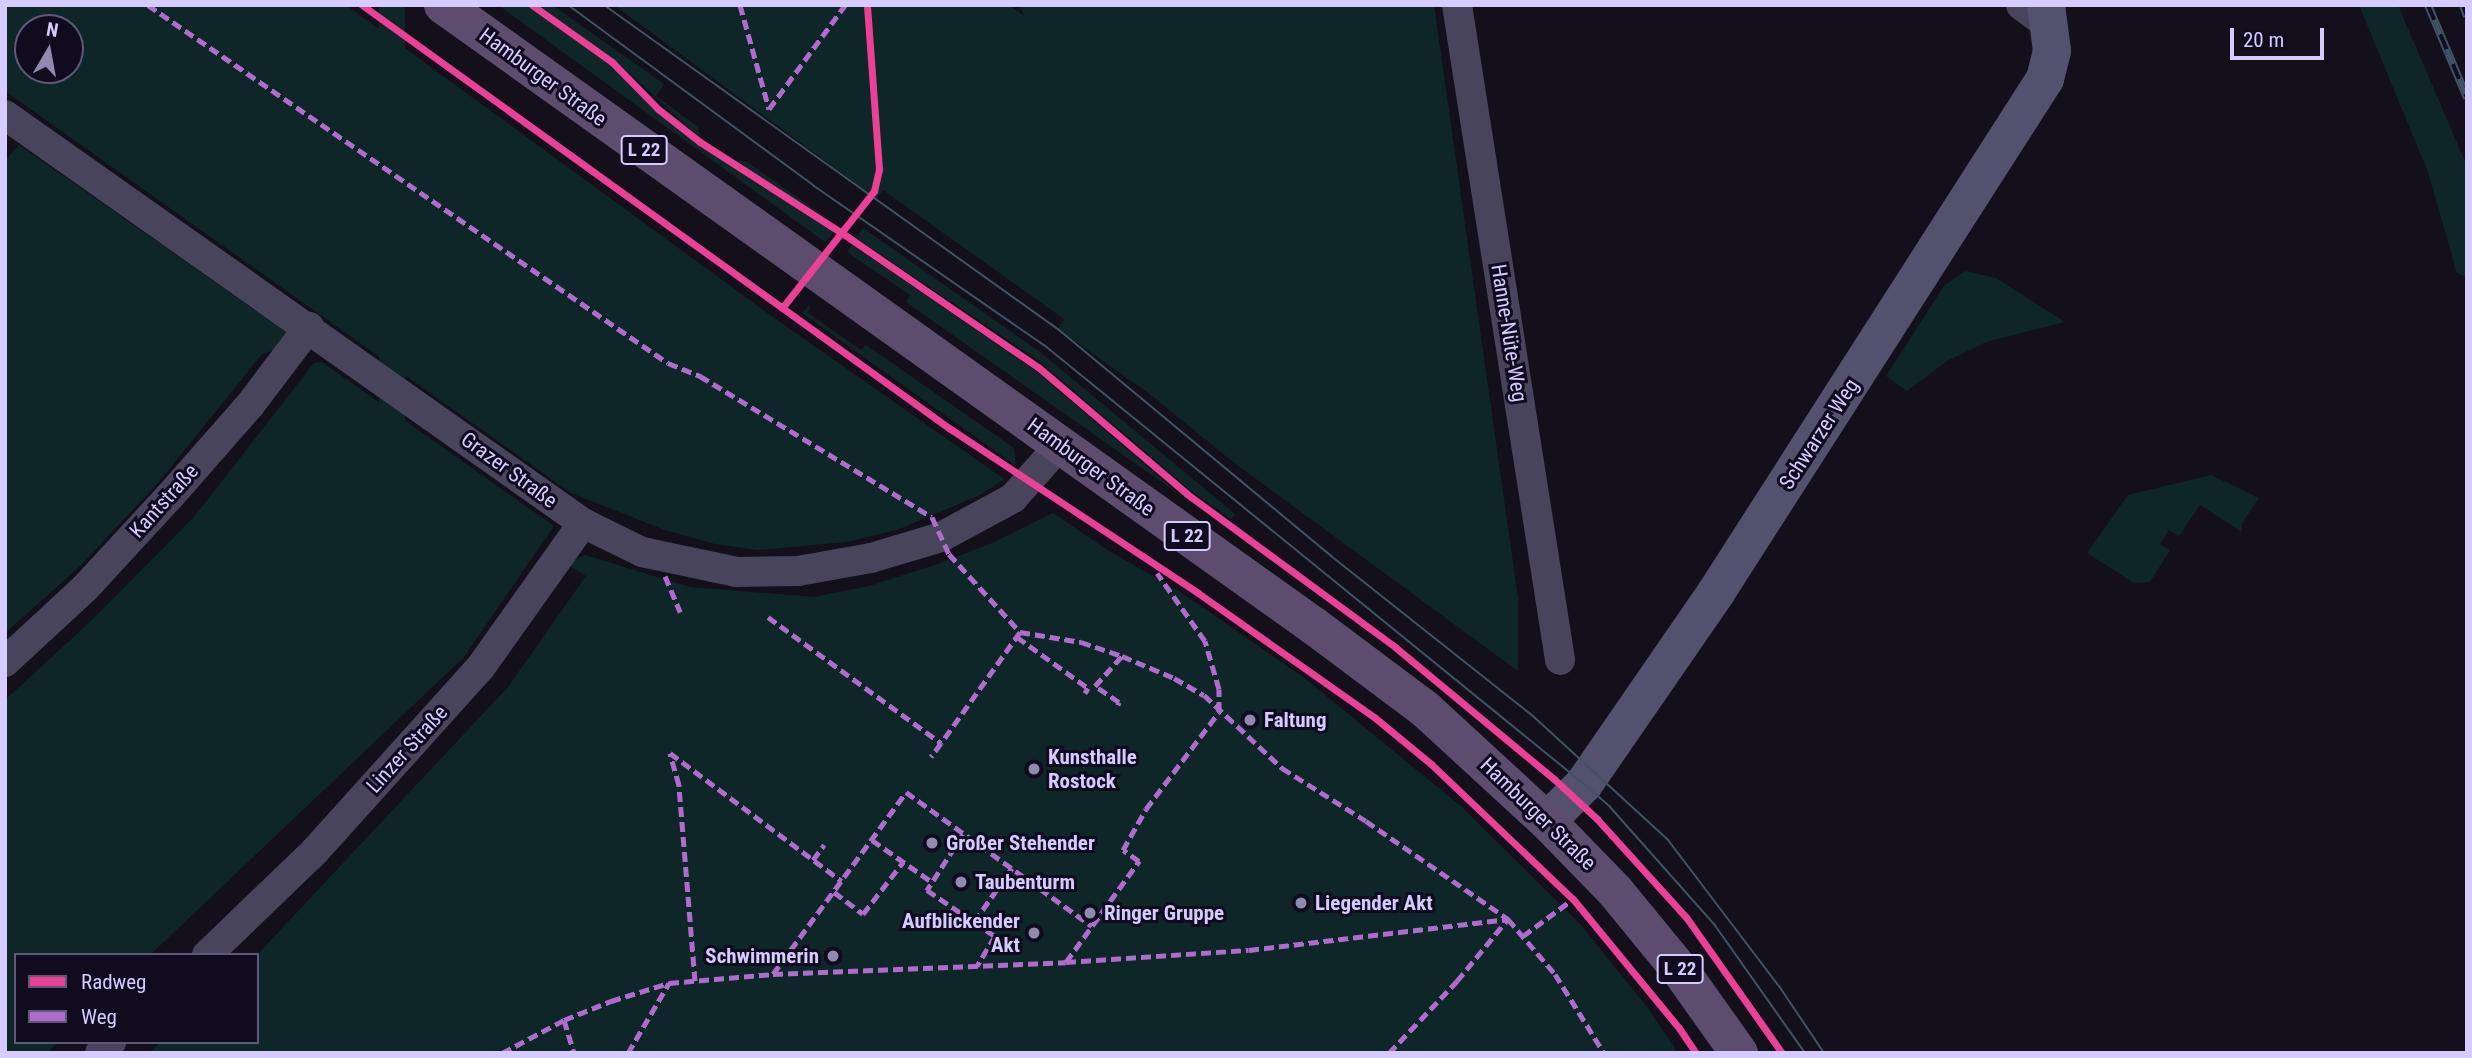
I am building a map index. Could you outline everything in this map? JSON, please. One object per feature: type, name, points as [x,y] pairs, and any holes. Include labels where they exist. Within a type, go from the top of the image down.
[{"type":"main road","name":"Hamburger Straße","points":[[443,5],[1061,444],[1371,667],[1425,709],[1547,821],[1638,916],[1738,1053]]},
{"type":"street","name":"Hanne-Nüte-Weg","points":[[1457,5],[1560,660]]},
{"type":"street","name":"Schwarzer Weg","points":[[1547,821],[1584,784],[1629,721],[1962,212],[2045,79],[2052,51],[2039,12]]},
{"type":"street","name":"Grazer Straße","points":[[8,121],[309,327],[583,523],[642,552],[704,567],[770,572],[836,566],[941,537],[1013,498],[1061,444]]},
{"type":"street","name":"Kantstraße","points":[[5,662],[85,588],[170,496],[250,405],[309,327]]},
{"type":"street","name":"Linzer Straße","points":[[209,953],[315,851],[480,668],[583,523]]},
{"type":"green space","points":[[5,5],[346,5],[770,315],[1004,479],[982,494],[897,530],[846,542],[758,550],[715,544],[665,530],[571,493],[5,91]]},
{"type":"green space","points":[[379,5],[405,5],[405,505],[379,505]]},
{"type":"green space","points":[[498,5],[527,5],[610,62],[657,111],[698,144],[834,232],[825,242]]},
{"type":"green space","points":[[537,5],[552,5],[664,84],[656,96],[698,127],[701,139],[623,67]]},
{"type":"green space","points":[[614,5],[1009,5],[1024,16],[1020,5],[1434,5],[1518,598],[1518,671],[1233,462],[1151,395],[1058,329],[1064,319],[883,190],[877,199]]},
{"type":"green space","points":[[2359,5],[2398,5],[2467,166],[2467,277],[2457,273],[2428,172]]},
{"type":"green space","points":[[19,145],[299,341],[262,354],[158,483],[77,569],[5,633],[5,161]]},
{"type":"green space","points":[[729,159],[747,162],[836,224]]},
{"type":"green space","points":[[863,228],[1040,352],[1235,514],[1231,519],[1189,489],[1038,360],[856,238]]},
{"type":"green space","points":[[852,245],[1036,371],[1180,495],[906,302],[910,295],[847,252]]},
{"type":"green space","points":[[1965,271],[1996,278],[2065,322],[1986,342],[1947,361],[1907,391],[1886,376],[1944,286]]},
{"type":"green space","points":[[810,304],[808,313],[861,350],[866,345],[1014,448],[1016,466],[802,313]]},
{"type":"green space","points":[[322,362],[554,526],[464,657],[152,953],[14,953],[14,1044],[56,1044],[47,1053],[5,1053],[5,700],[91,621],[194,517],[314,363]]},
{"type":"green space","points":[[2211,475],[2259,498],[2242,523],[2242,532],[2200,505],[2179,536],[2169,530],[2160,544],[2170,550],[2150,582],[2134,583],[2087,553],[2128,495]]},
{"type":"green space","points":[[1053,513],[1106,549],[1182,593],[1303,677],[1463,808],[1580,924],[1647,1007],[1678,1053],[149,1053],[159,1044],[259,1044],[259,953],[508,687],[586,576],[570,566],[574,560],[585,555],[690,587],[814,597],[869,586],[992,543]]},
{"type":"tram line","points":[[568,5],[814,186],[1044,345],[1584,784],[1610,807],[1714,924],[1805,1053]]},
{"type":"tram line","points":[[604,5],[1059,330],[1331,556],[1534,717],[1668,840],[1781,989],[1824,1053]]},
{"type":"railway","points":[[2428,5],[2467,98]]},
{"type":"railway","points":[[2463,5],[2467,16]]},
{"type":"marked path","points":[[148,5],[668,363],[700,376],[932,517],[949,554],[1020,632],[941,743]]},
{"type":"marked path","points":[[740,5],[769,109]]},
{"type":"marked path","points":[[769,109],[845,5]]},
{"type":"marked path","points":[[1066,962],[1139,861],[1123,850],[1146,809],[1219,712],[1219,689],[1205,641],[1157,573]]},
{"type":"marked path","points":[[665,576],[680,612]]},
{"type":"marked path","points":[[768,617],[941,743],[931,757]]},
{"type":"marked path","points":[[1020,632],[1081,642],[1122,656],[1174,678],[1204,695],[1282,768],[1366,821],[1508,919],[1555,974],[1604,1053]]},
{"type":"marked path","points":[[1017,637],[1088,688],[1085,693]]},
{"type":"marked path","points":[[1118,705],[1119,702],[1095,686],[1122,656]]},
{"type":"marked path","points":[[695,981],[679,785],[670,753],[842,881]]},
{"type":"marked path","points":[[773,974],[906,792],[1092,926]]},
{"type":"marked path","points":[[963,834],[927,890],[974,922],[1012,868]]},
{"type":"marked path","points":[[872,840],[932,882]]},
{"type":"marked path","points":[[813,860],[824,845]]},
{"type":"marked path","points":[[834,892],[863,914],[903,862]]},
{"type":"marked path","points":[[1523,936],[1573,899]]},
{"type":"marked path","points":[[502,1053],[564,1020],[611,1001],[669,983],[773,974],[1066,962],[1249,950],[1508,919]]},
{"type":"marked path","points":[[1389,1053],[1457,981],[1508,919]]},
{"type":"marked path","points":[[974,922],[995,936],[977,966]]},
{"type":"marked path","points":[[628,1053],[669,983]]},
{"type":"marked path","points":[[564,1020],[574,1053]]},
{"type":"cycle path","points":[[362,5],[949,428],[1198,593],[1374,717],[1431,764],[1573,899],[1679,1028],[1696,1053]]},
{"type":"cycle path","points":[[532,5],[612,62],[658,109],[700,142],[842,233],[1038,367],[1187,494],[1395,647],[1554,779],[1597,819],[1686,917],[1782,1053]]},
{"type":"cycle path","points":[[782,308],[874,191],[879,169],[867,5]]},
{"type":"place","name":"Faltung","points":[[1250,720]]},
{"type":"place","name":"Kunsthalle Rostock","points":[[1034,769]]},
{"type":"place","name":"Großer Stehender","points":[[932,843]]},
{"type":"place","name":"Taubenturm","points":[[961,882]]},
{"type":"place","name":"Liegender Akt","points":[[1301,903]]},
{"type":"place","name":"Ringer Gruppe","points":[[1090,913]]},
{"type":"place","name":"Aufblickender Akt","points":[[1034,933]]},
{"type":"place","name":"Schwimmerin","points":[[833,956]]}]
